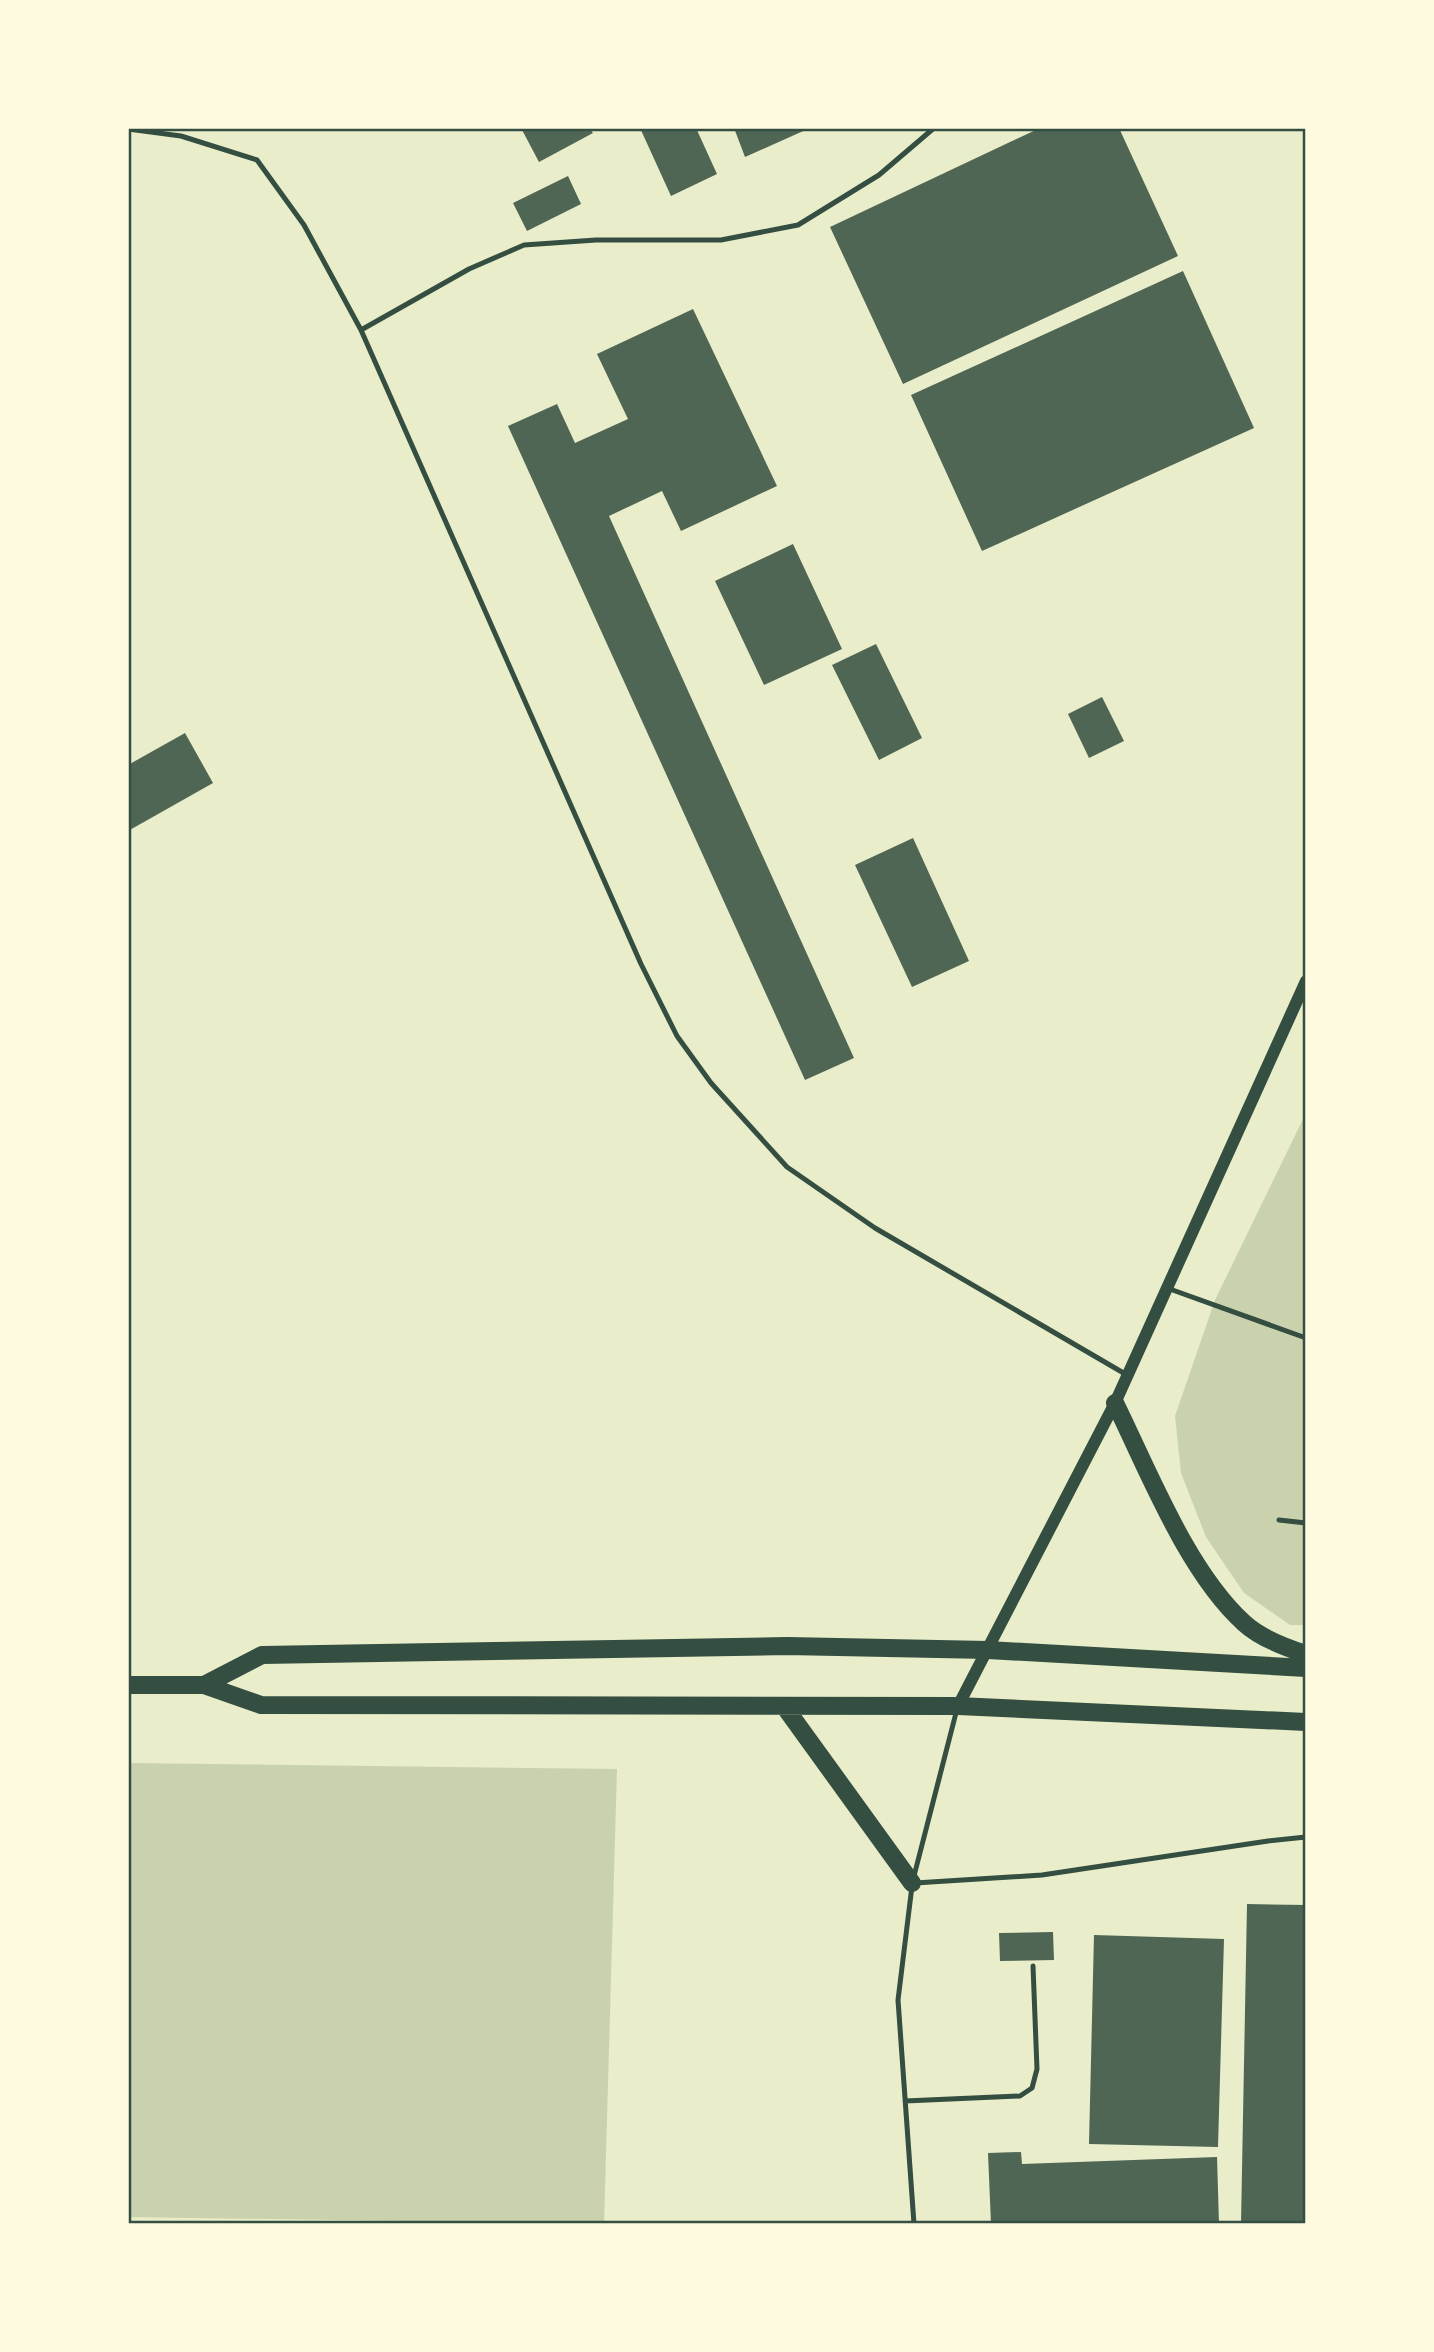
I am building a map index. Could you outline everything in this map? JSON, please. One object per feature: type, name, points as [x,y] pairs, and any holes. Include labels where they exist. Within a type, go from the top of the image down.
[{"type":"main road","points":[[1115,1403],[1184,1542],[1214,1589],[1254,1631],[1306,1654]]},
{"type":"main road","points":[[204,1685],[262,1655],[787,1646],[988,1650],[1306,1668]]},
{"type":"main road","points":[[128,1685],[204,1685],[261,1705],[958,1706],[1306,1722]]},
{"type":"main road","points":[[784,1706],[912,1883]]},
{"type":"street","points":[[958,1706],[1115,1403],[1306,981]]},
{"type":"lane","points":[[361,330],[469,269],[524,245],[596,240],[721,240],[798,225],[878,175],[934,128]]},
{"type":"lane","points":[[128,129],[181,135],[257,160],[304,225],[361,330],[641,964],[677,1036],[711,1083],[787,1167],[875,1228],[1127,1375]]},
{"type":"lane","points":[[1167,1289],[1306,1338]]},
{"type":"lane","points":[[1279,1520],[1306,1523]]},
{"type":"lane","points":[[914,2224],[898,2000],[912,1883],[958,1706]]},
{"type":"lane","points":[[912,1883],[1042,1875],[1306,1837]]},
{"type":"lane","points":[[905,2101],[1020,2096],[1032,2088],[1037,2070],[1033,1966]]},
{"type":"green space","points":[[1306,1113],[1306,1625],[1290,1625],[1244,1593],[1206,1537],[1181,1473],[1175,1416],[1215,1300]]},
{"type":"green space","points":[[128,1763],[617,1769],[604,2224],[128,2217]]},
{"type":"building","points":[[521,128],[589,128],[593,133],[539,162]]},
{"type":"building","points":[[640,128],[696,128],[717,174],[671,196]]},
{"type":"building","points":[[734,128],[810,128],[745,157]]},
{"type":"building","points":[[1040,128],[1119,128],[1178,256],[903,384],[830,227]]},
{"type":"building","points":[[568,176],[581,204],[527,231],[513,203]]},
{"type":"building","points":[[1183,271],[1254,428],[982,551],[911,395]]},
{"type":"building","points":[[693,309],[777,486],[681,531],[662,491],[609,516],[854,1058],[805,1080],[508,426],[557,404],[575,443],[628,419],[597,354]]},
{"type":"building","points":[[793,544],[842,649],[764,685],[715,581]]},
{"type":"building","points":[[876,644],[922,738],[879,760],[832,665]]},
{"type":"building","points":[[1102,697],[1124,741],[1089,758],[1068,714]]},
{"type":"building","points":[[185,733],[213,783],[128,831],[128,765]]},
{"type":"building","points":[[913,838],[969,961],[912,987],[855,865]]},
{"type":"building","points":[[1247,1904],[1306,1905],[1306,2224],[1241,2224]]},
{"type":"building","points":[[1053,1932],[1054,1960],[1000,1961],[999,1933]]},
{"type":"building","points":[[1094,1935],[1224,1939],[1218,2147],[1089,2144]]},
{"type":"building","points":[[1021,2152],[1022,2164],[1217,2157],[1219,2224],[991,2224],[988,2153]]}]
